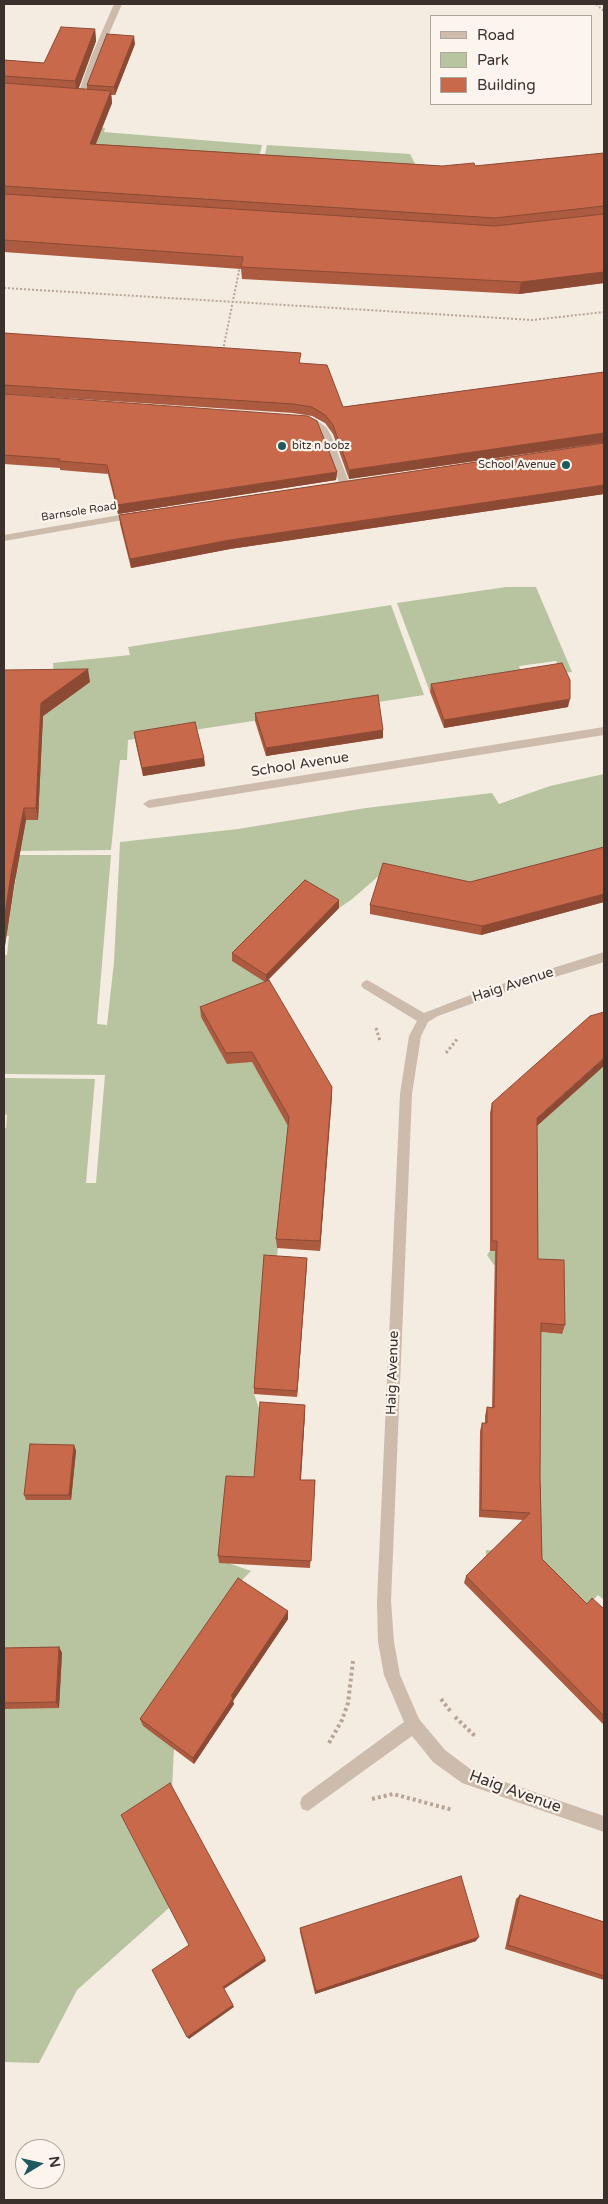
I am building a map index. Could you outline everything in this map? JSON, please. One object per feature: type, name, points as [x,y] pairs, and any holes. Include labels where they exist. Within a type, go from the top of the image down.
[{"type":"street","points":[[82,97],[95,57],[118,4]]},
{"type":"street","points":[[62,96],[91,98]]},
{"type":"street","points":[[293,418],[312,422],[321,427],[326,435],[345,485]]},
{"type":"street","name":"Barnsole Road","points":[[4,538],[146,514]]},
{"type":"street","name":"School Avenue","points":[[149,804],[604,731]]},
{"type":"street","name":"Haig Avenue","points":[[604,956],[469,999],[424,1019],[416,1036],[406,1094],[384,1601],[388,1661],[402,1703],[413,1726],[439,1756],[468,1777],[604,1824]]},
{"type":"street","points":[[367,985],[424,1019]]},
{"type":"street","points":[[308,1803],[413,1726]]},
{"type":"path","points":[[596,4],[604,11]]},
{"type":"path","points":[[221,357],[240,265]]},
{"type":"path","points":[[4,288],[533,320],[604,312]]},
{"type":"path","points":[[442,1061],[446,1052],[461,1035]]},
{"type":"path","points":[[327,1746],[342,1720],[348,1703],[354,1654]]},
{"type":"path","points":[[436,1692],[454,1717],[477,1738]]},
{"type":"path","points":[[364,1802],[393,1794],[457,1811]]},
{"type":"green space","points":[[4,114],[105,128],[104,132],[262,145],[253,182],[131,158]]},
{"type":"green space","points":[[267,145],[410,154],[422,177],[260,177]]},
{"type":"green space","points":[[506,587],[536,587],[572,672],[562,673],[556,661],[519,666],[523,677],[430,692],[397,603]]},
{"type":"green space","points":[[391,605],[424,695],[128,740],[127,760],[120,760],[111,850],[19,851],[11,735],[54,682],[53,663],[130,655],[128,647]]},
{"type":"green space","points":[[604,774],[604,856],[519,925],[515,926],[496,892],[382,873],[339,908],[233,961],[266,982],[252,1062],[291,1123],[277,1256],[254,1394],[260,1411],[255,1485],[220,1560],[251,1571],[243,1579],[143,1726],[174,1748],[172,1789],[124,1821],[170,1907],[77,1990],[39,2063],[4,2062],[4,1128],[6,1128],[7,1115],[4,1114],[4,1078],[95,1079],[86,1183],[96,1183],[105,1075],[4,1074],[4,955],[7,955],[9,936],[4,935],[4,893],[13,893],[16,878],[4,855],[111,855],[97,1024],[107,1025],[114,962],[120,842],[238,829],[366,808],[492,793],[499,804],[550,786]]},
{"type":"green space","points":[[604,1065],[604,1600],[598,1595],[584,1610],[486,1558],[486,1550],[539,1553],[493,1406],[493,1397],[539,1400],[539,1332],[562,1334],[562,1270],[494,1265],[487,1255],[490,1251],[536,1253],[532,1131]]},
{"type":"building","points":[[61,27],[95,29],[75,81],[4,76],[4,60],[44,63]]},
{"type":"building","points":[[107,34],[134,36],[114,87],[87,85]]},
{"type":"building","points":[[4,83],[111,91],[90,144],[442,166],[474,163],[475,166],[604,153],[604,206],[495,218],[4,186]]},
{"type":"building","points":[[4,194],[495,226],[604,214],[604,272],[521,282],[241,267],[243,257],[4,240]]},
{"type":"building","points":[[4,333],[301,353],[299,363],[327,365],[343,407],[604,372],[604,433],[349,470],[333,425],[325,415],[312,407],[293,404],[4,385]]},
{"type":"building","points":[[4,394],[308,416],[317,421],[337,472],[117,505],[107,465],[4,455]]},
{"type":"building","points":[[604,443],[604,485],[230,540],[130,559],[119,515]]},
{"type":"building","points":[[562,663],[570,680],[570,699],[444,720],[431,684]]},
{"type":"building","points":[[88,669],[41,703],[36,808],[24,808],[4,921],[4,670]]},
{"type":"building","points":[[378,695],[383,730],[266,748],[255,713]]},
{"type":"building","points":[[195,722],[204,758],[142,768],[134,732]]},
{"type":"building","points":[[604,847],[604,894],[482,926],[370,905],[383,863],[470,882]]},
{"type":"building","points":[[305,880],[339,900],[266,975],[232,953]]},
{"type":"building","points":[[269,980],[332,1087],[320,1241],[276,1239],[289,1117],[252,1052],[226,1053],[200,1007]]},
{"type":"building","points":[[604,1012],[604,1058],[537,1118],[538,1259],[564,1260],[565,1325],[541,1323],[540,1476],[542,1559],[587,1604],[592,1598],[604,1609],[604,1716],[466,1576],[530,1513],[481,1510],[482,1423],[487,1423],[487,1407],[494,1408],[497,1241],[492,1241],[492,1103],[590,1016]]},
{"type":"building","points":[[264,1255],[307,1258],[297,1391],[254,1388]]},
{"type":"building","points":[[260,1402],[305,1405],[300,1480],[315,1480],[311,1561],[218,1556],[226,1476],[254,1477]]},
{"type":"building","points":[[30,1444],[74,1445],[69,1495],[24,1495]]},
{"type":"building","points":[[238,1578],[288,1611],[231,1696],[233,1698],[193,1758],[140,1719]]},
{"type":"building","points":[[59,1647],[56,1702],[4,1703],[4,1648]]},
{"type":"building","points":[[170,1783],[265,1958],[223,1987],[233,2005],[187,2037],[152,1970],[189,1945],[121,1815]]},
{"type":"building","points":[[461,1876],[479,1937],[316,1991],[300,1928]]},
{"type":"building","points":[[520,1895],[604,1922],[604,1976],[508,1945]]},
{"type":"place","name":"bitz n bobz","points":[[282,446]]},
{"type":"place","name":"School Avenue","points":[[566,465]]}]
